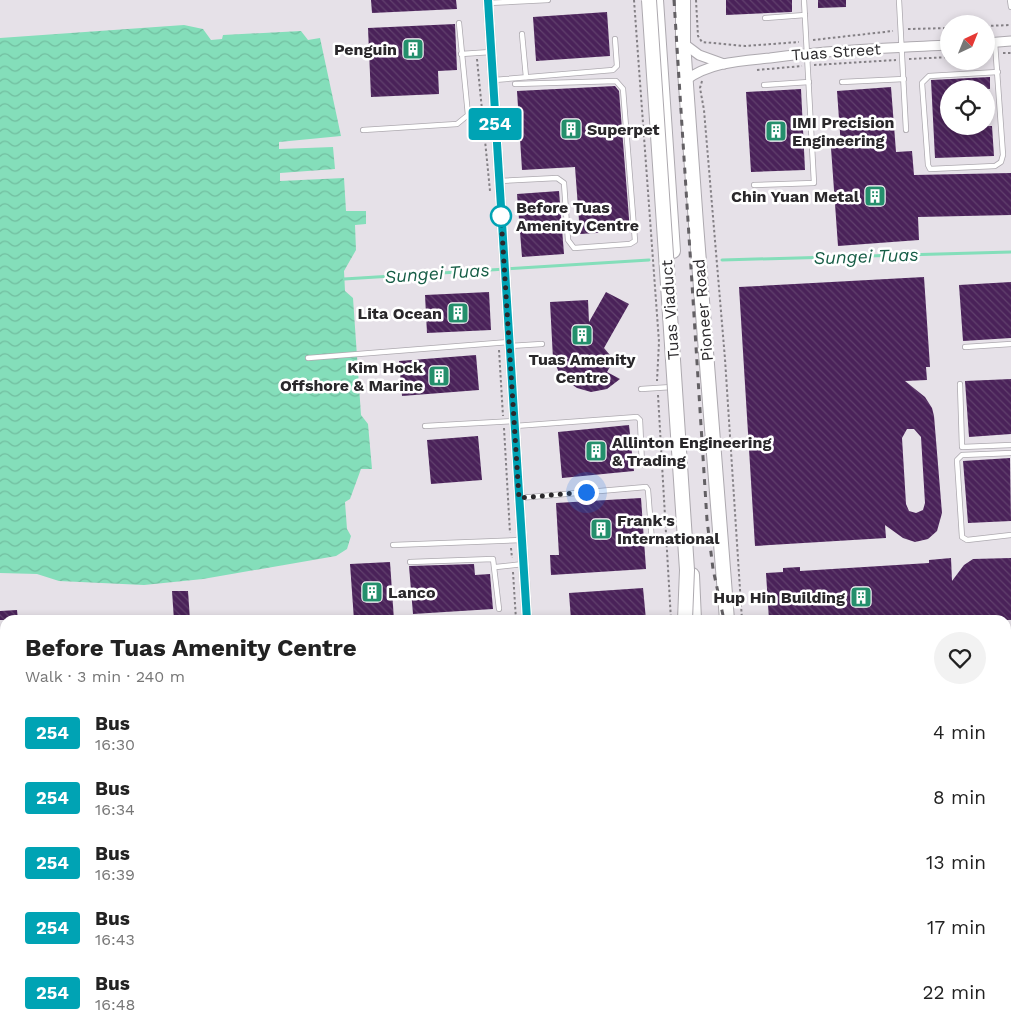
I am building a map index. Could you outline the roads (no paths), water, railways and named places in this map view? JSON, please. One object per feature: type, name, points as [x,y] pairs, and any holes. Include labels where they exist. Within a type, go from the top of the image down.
[{"type":"main road","name":"Tuas Viaduct","points":[[649,0],[687,570],[685,615]]},
{"type":"main road","name":"Pioneer Road","points":[[656,0],[694,615]]},
{"type":"main road","name":"Pioneer Road","points":[[683,0],[683,43],[727,615]]},
{"type":"street","points":[[488,1],[527,615]]},
{"type":"street","points":[[995,43],[1011,41]]},
{"type":"street","name":"Tuas Street","points":[[683,43],[699,55],[724,64]]},
{"type":"street","name":"Tuas Street","points":[[686,80],[702,70],[724,64],[808,53],[940,45]]},
{"type":"lane","points":[[488,1],[548,0]]},
{"type":"lane","points":[[754,185],[814,183],[804,0]]},
{"type":"lane","points":[[899,0],[904,60],[906,130]]},
{"type":"lane","points":[[1010,0],[1011,7]]},
{"type":"lane","points":[[765,18],[805,15]]},
{"type":"lane","points":[[363,130],[457,124],[468,115],[459,23]]},
{"type":"lane","points":[[522,34],[526,77]]},
{"type":"lane","points":[[492,80],[613,70],[617,66],[615,39]]},
{"type":"lane","points":[[462,54],[491,52]]},
{"type":"lane","points":[[995,60],[998,72],[1001,162],[996,166],[930,169],[928,165],[923,80],[928,76],[998,72]]},
{"type":"lane","points":[[842,82],[904,79]]},
{"type":"lane","points":[[499,181],[557,178],[562,180],[564,183],[568,240],[574,248],[630,244],[635,241],[623,88],[621,84],[598,81],[515,84]]},
{"type":"lane","points":[[764,85],[809,82]]},
{"type":"lane","points":[[308,358],[499,343],[542,344]]},
{"type":"lane","points":[[965,347],[1011,344]]},
{"type":"lane","points":[[960,384],[962,447],[1011,445]]},
{"type":"lane","points":[[641,389],[681,387]]},
{"type":"lane","points":[[425,426],[637,417],[640,420],[642,465]]},
{"type":"lane","points":[[1011,453],[962,455],[957,460],[962,537],[967,540],[1011,535]]},
{"type":"lane","points":[[519,498],[646,487],[648,490],[652,542]]},
{"type":"lane","points":[[393,545],[522,540]]},
{"type":"lane","points":[[410,562],[492,558],[495,560],[496,567],[499,609]]},
{"type":"lane","points":[[496,567],[524,564]]},
{"type":"water","points":[[184,25],[203,29],[211,40],[222,39],[223,35],[301,31],[308,40],[320,38],[341,136],[279,142],[279,149],[333,147],[335,169],[280,173],[280,181],[344,178],[346,211],[366,211],[366,224],[355,225],[356,250],[344,271],[345,291],[353,298],[361,415],[368,424],[372,469],[361,469],[350,499],[345,502],[347,529],[351,536],[347,549],[336,556],[203,579],[144,585],[59,581],[37,574],[0,573],[0,38]]},
{"type":"waterway","name":"Sungei Tuas","points":[[722,260],[1011,252]]},
{"type":"waterway","name":"Sungei Tuas","points":[[344,279],[649,260]]},
{"type":"railway","points":[[674,0],[707,520],[713,569],[723,615]]},
{"type":"place","name":"Penguin","points":[[413,49]]},
{"type":"place","name":"Superpet","points":[[571,129]]},
{"type":"place","name":"IMI Precision Engineering","points":[[776,131]]},
{"type":"place","name":"Chin Yuan Metal","points":[[875,196]]},
{"type":"place","name":"Before Tuas Amenity Centre","points":[[501,216]]},
{"type":"place","name":"Lita Ocean","points":[[458,313]]},
{"type":"place","name":"Tuas Amenity Centre","points":[[582,335]]},
{"type":"place","name":"Kim Hock Offshore & Marine","points":[[439,376]]},
{"type":"place","name":"Allinton Engineering & Trading","points":[[596,451]]},
{"type":"place","name":"Frank's International","points":[[601,529]]},
{"type":"place","name":"Lanco","points":[[372,592]]},
{"type":"place","name":"Hup Hin Building","points":[[861,597]]}]
